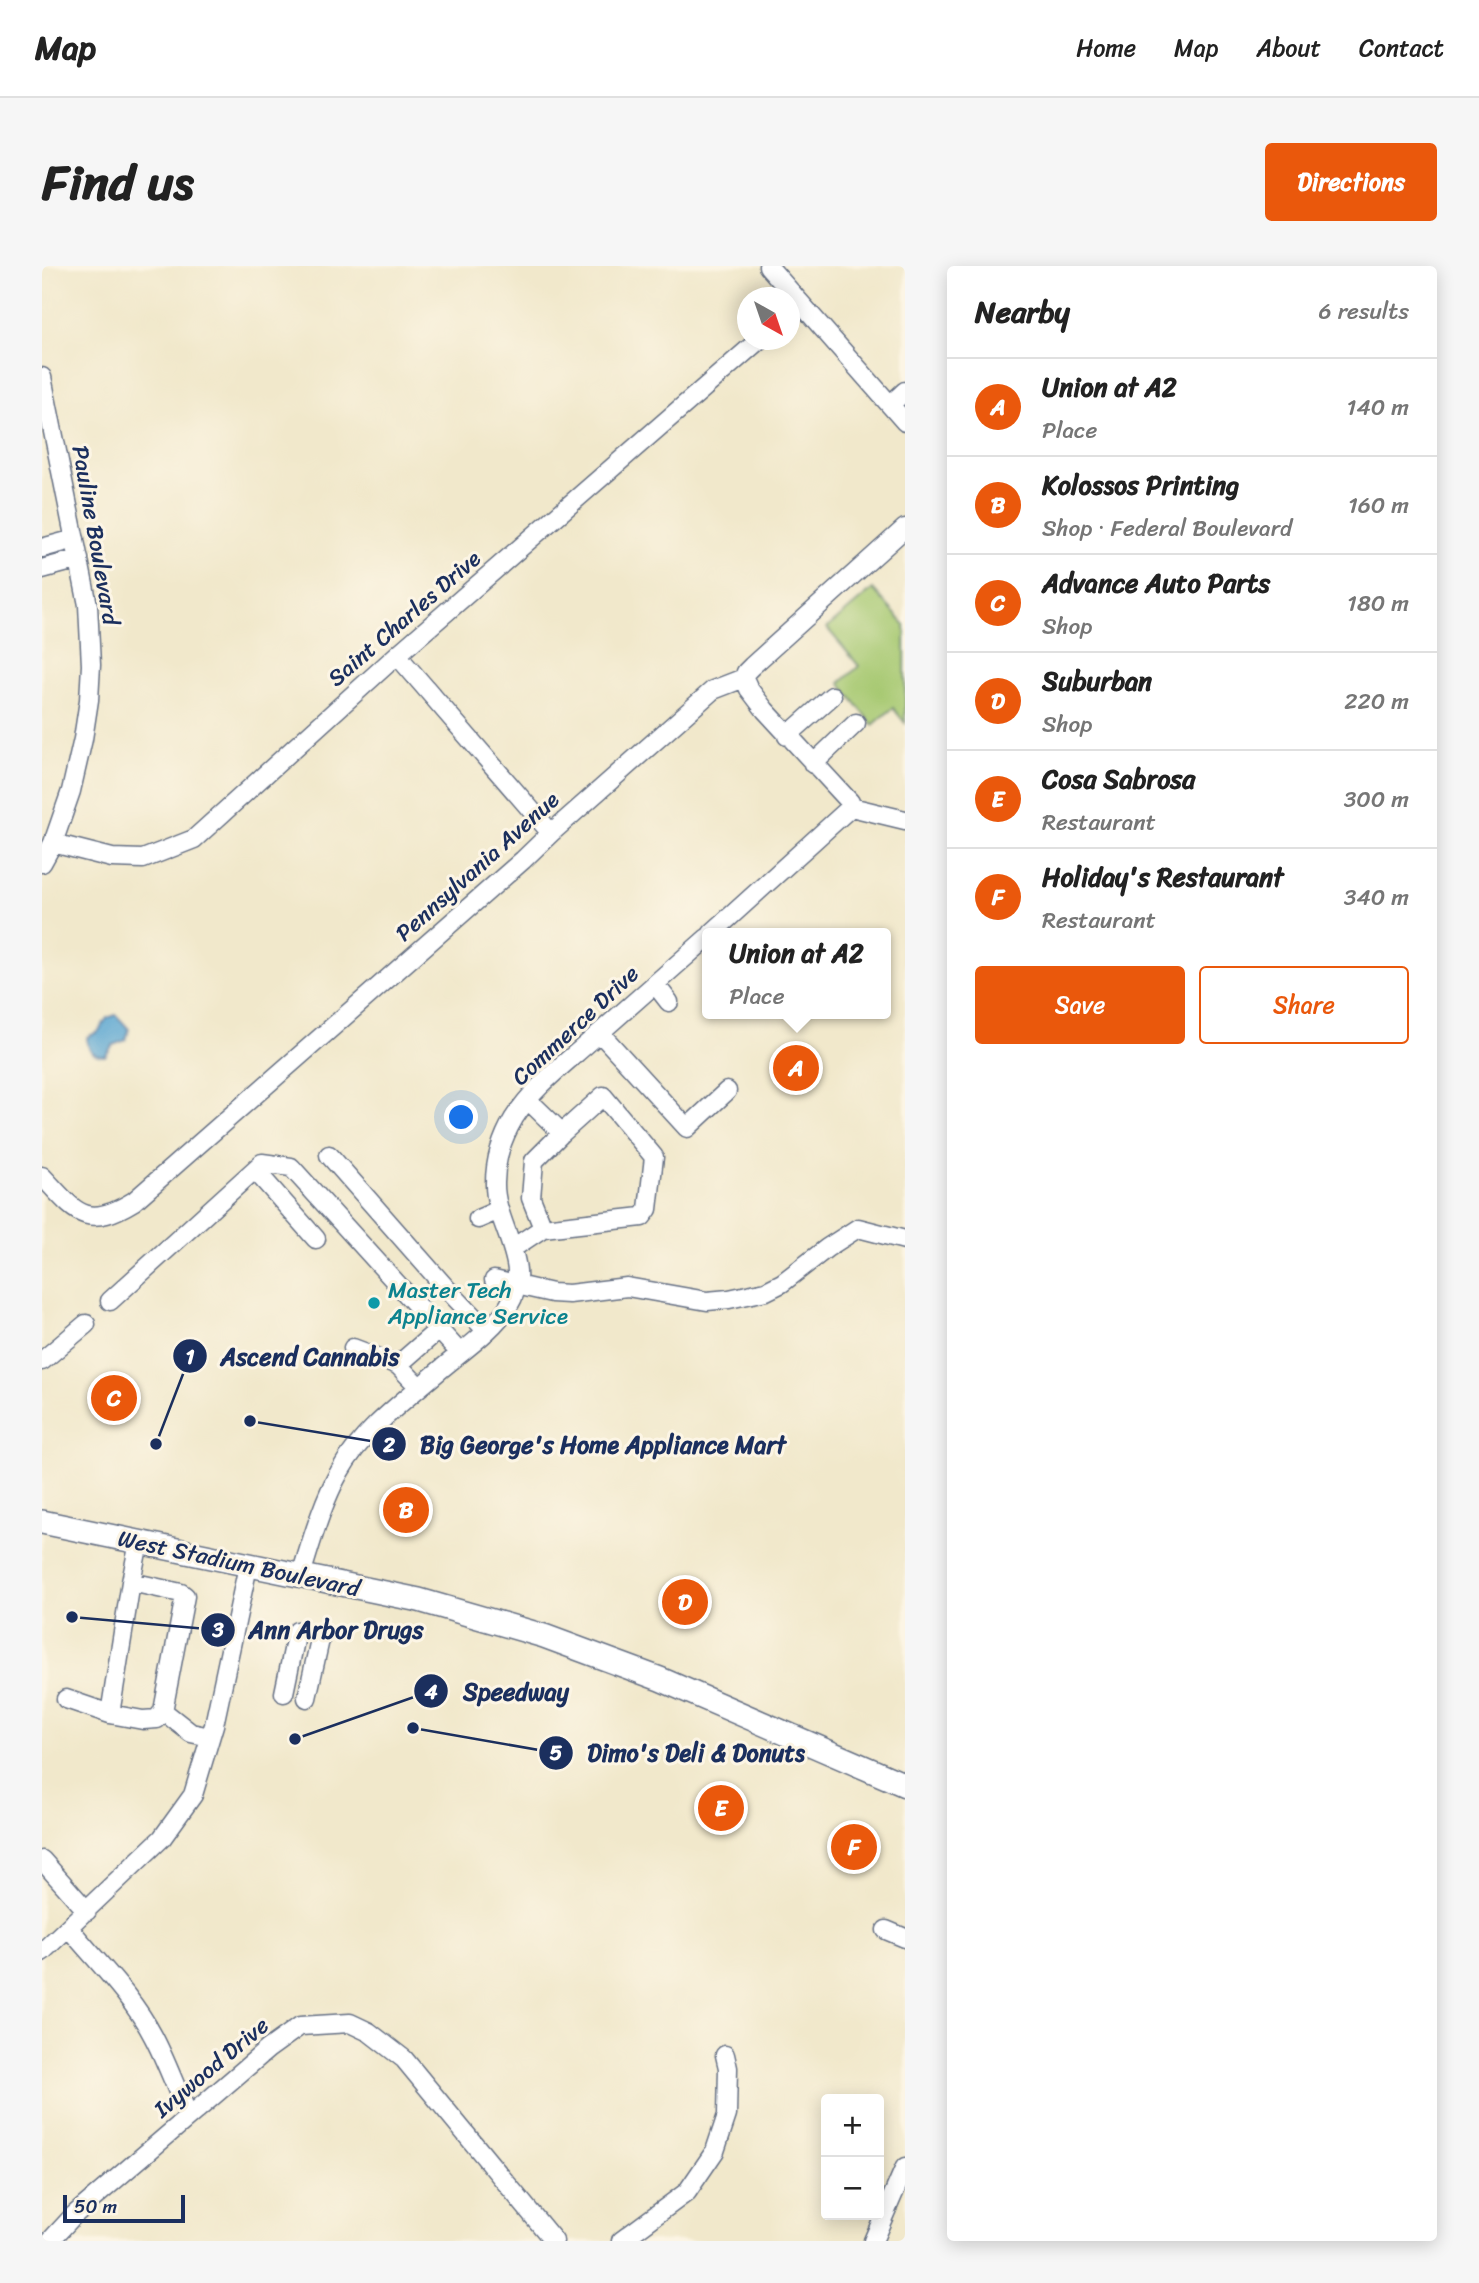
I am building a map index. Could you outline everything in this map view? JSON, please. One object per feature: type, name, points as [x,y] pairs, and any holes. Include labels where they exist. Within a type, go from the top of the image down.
[{"type":"main road","name":"West Stadium Boulevard","points":[[42,1522],[419,1600],[544,1636],[660,1679],[905,1785]]},
{"type":"street","points":[[768,266],[782,287]]},
{"type":"street","points":[[800,313],[905,422]]},
{"type":"street","name":"Saint Charles Drive","points":[[53,843],[112,858],[143,859],[194,839],[397,655],[748,350]]},
{"type":"street","name":"Pauline Boulevard","points":[[42,377],[88,605],[91,665],[83,739],[71,791],[53,843],[42,863]]},
{"type":"street","points":[[890,405],[905,391]]},
{"type":"street","points":[[42,548],[75,539]]},
{"type":"street","name":"Pennsylvania Avenue","points":[[42,1176],[71,1208],[86,1217],[103,1216],[134,1201],[713,690],[744,678],[752,666],[901,540]]},
{"type":"street","points":[[42,569],[79,559]]},
{"type":"street","points":[[397,655],[445,721],[551,833]]},
{"type":"street","points":[[744,678],[749,690],[787,736],[850,802],[851,807]]},
{"type":"street","points":[[787,736],[832,696]]},
{"type":"street","points":[[813,764],[856,723]]},
{"type":"street","points":[[851,807],[905,820]]},
{"type":"street","points":[[718,928],[851,807]]},
{"type":"street","name":"Commerce Drive","points":[[516,1285],[517,1266],[499,1210],[495,1186],[498,1156],[507,1130],[528,1100],[702,942]]},
{"type":"street","points":[[655,984],[669,1002]]},
{"type":"street","points":[[600,1033],[687,1128],[727,1091]]},
{"type":"street","points":[[513,1248],[543,1228],[642,1217],[648,1209],[654,1157],[603,1096],[534,1161],[531,1198],[543,1228]]},
{"type":"street","points":[[528,1100],[562,1133]]},
{"type":"street","points":[[329,1155],[486,1330]]},
{"type":"street","points":[[110,1301],[262,1163],[290,1167],[460,1353]]},
{"type":"street","points":[[255,1170],[316,1239]]},
{"type":"street","points":[[478,1219],[499,1210]]},
{"type":"street","points":[[494,1280],[552,1293],[569,1294],[627,1287],[707,1301],[729,1299],[766,1291],[782,1283],[858,1228],[905,1240]]},
{"type":"street","points":[[301,1575],[327,1495],[341,1468],[368,1434],[486,1330],[511,1303],[516,1285]]},
{"type":"street","points":[[42,1361],[86,1324]]},
{"type":"street","points":[[398,1365],[438,1330]]},
{"type":"street","points":[[353,1348],[398,1365],[419,1387]]},
{"type":"street","points":[[110,1714],[139,1542]]},
{"type":"street","points":[[42,1952],[162,1839],[193,1795],[210,1737],[248,1566]]},
{"type":"street","points":[[66,1699],[110,1714],[143,1720],[158,1719],[163,1711],[185,1596],[181,1592],[131,1582]]},
{"type":"street","points":[[284,1693],[297,1630]]},
{"type":"street","points":[[307,1698],[320,1635]]},
{"type":"street","points":[[163,1711],[191,1732],[210,1737]]},
{"type":"street","points":[[42,1860],[87,1911]]},
{"type":"street","points":[[69,1928],[131,2001],[146,2024],[189,2116]]},
{"type":"street","points":[[886,1930],[905,1938]]},
{"type":"street","name":"Ivywood Drive","points":[[50,2241],[74,2215],[268,2049],[300,2026],[350,2023],[369,2032],[404,2059],[554,2241]]},
{"type":"street","points":[[621,2241],[687,2192],[715,2151],[726,2115],[728,2068],[725,2055]]},
{"type":"street","points":[[873,2241],[905,2167]]},
{"type":"green space","points":[[873,589],[905,625],[905,723],[893,708],[873,725],[840,683],[859,666],[827,628]]},
{"type":"water","points":[[116,1015],[129,1029],[126,1040],[113,1045],[105,1056],[94,1053],[88,1045],[87,1037],[98,1032],[107,1018]]},
{"type":"place","name":"Union at A2","points":[[796,1068]]},
{"type":"place","name":"Master Tech Appliance Service","points":[[374,1303]]},
{"type":"place","name":"Advance Auto Parts","points":[[114,1398]]},
{"type":"place","name":"Big George's Home Appliance Mart","points":[[250,1421]]},
{"type":"place","name":"Ascend Cannabis","points":[[156,1444]]},
{"type":"place","name":"Kolossos Printing","points":[[406,1510]]},
{"type":"place","name":"Suburban","points":[[685,1602]]},
{"type":"place","name":"Ann Arbor Drugs","points":[[72,1617]]},
{"type":"place","name":"Dimo's Deli & Donuts","points":[[413,1728]]},
{"type":"place","name":"Speedway","points":[[295,1739]]},
{"type":"place","name":"Cosa Sabrosa","points":[[721,1808]]},
{"type":"place","name":"Holiday's Restaurant","points":[[854,1847]]}]
